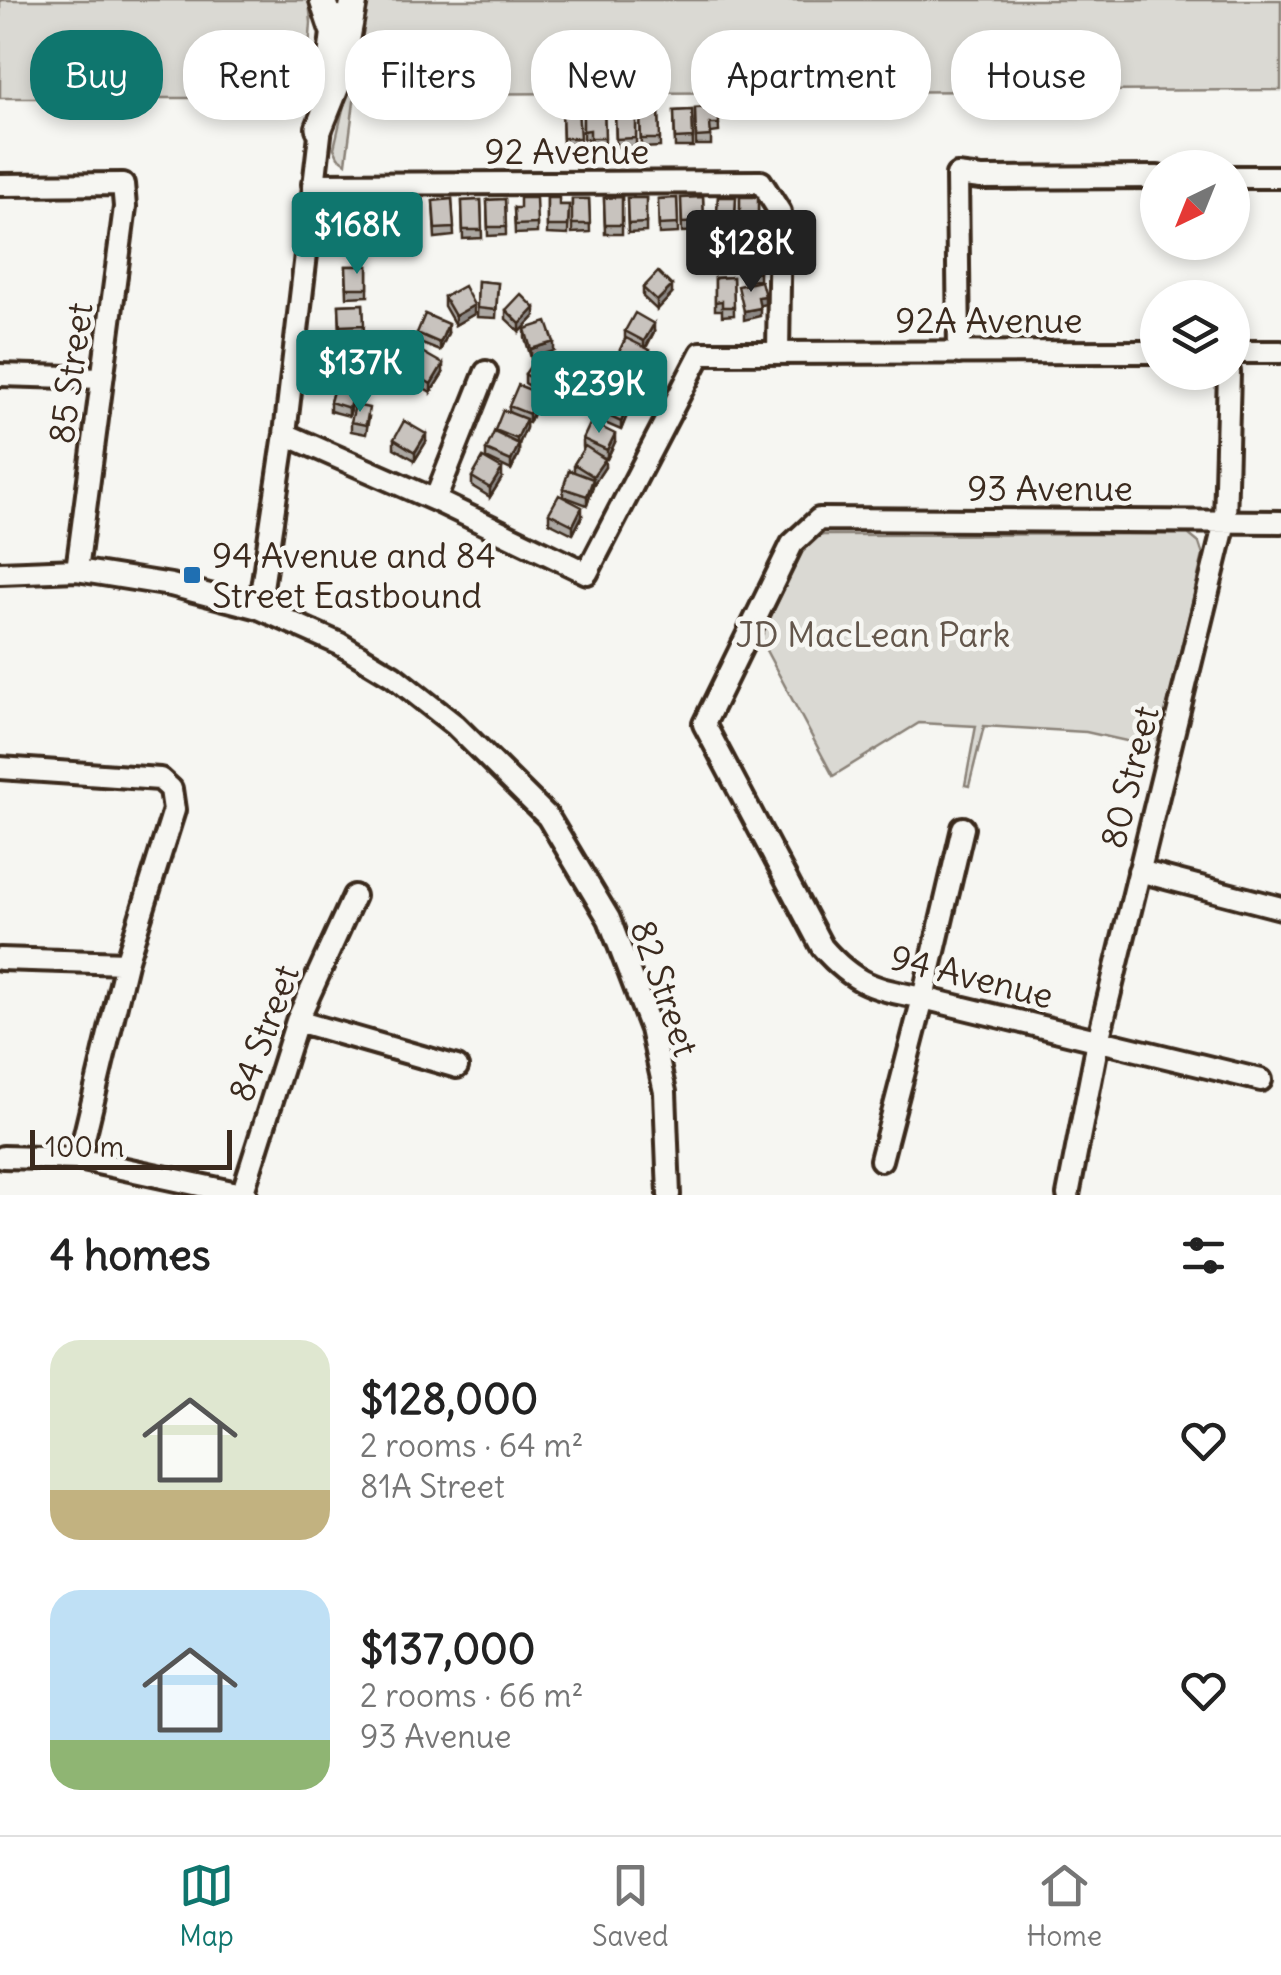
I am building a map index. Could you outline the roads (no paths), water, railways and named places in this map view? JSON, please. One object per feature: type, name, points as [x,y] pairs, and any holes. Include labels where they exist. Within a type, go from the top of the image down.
[{"type":"main road","points":[[323,0],[332,26]]},
{"type":"main road","points":[[320,128],[340,76],[354,0]]},
{"type":"street","points":[[259,608],[285,434],[336,0]]},
{"type":"street","points":[[960,353],[957,174],[981,178],[1140,177]]},
{"type":"street","points":[[1250,177],[1281,177]]},
{"type":"street","name":"92 Avenue","points":[[314,184],[761,182],[780,212],[778,354]]},
{"type":"street","name":"85 Street","points":[[0,185],[123,184],[125,207],[77,570]]},
{"type":"street","name":"92A Avenue","points":[[434,500],[587,573],[701,353],[1140,352]]},
{"type":"street","points":[[1250,352],[1281,352]]},
{"type":"street","points":[[285,434],[434,500],[486,372]]},
{"type":"street","points":[[0,375],[102,378]]},
{"type":"street","name":"80 Street","points":[[1068,1195],[1098,1041],[1224,522],[1228,390]]},
{"type":"street","name":"93 Avenue","points":[[710,712],[792,544],[820,519],[1281,522]]},
{"type":"street","points":[[219,598],[240,592],[264,569]]},
{"type":"street","points":[[264,569],[278,598],[306,629]]},
{"type":"street","points":[[0,572],[77,570],[171,585],[259,608],[306,629]]},
{"type":"street","name":"82 Street","points":[[306,629],[393,676],[455,725],[548,817],[609,920],[651,1029],[665,1092],[668,1195]]},
{"type":"street","name":"94 Avenue","points":[[710,712],[704,724],[822,947],[842,970],[881,990],[1260,1080]]},
{"type":"street","points":[[0,768],[160,779],[170,789],[174,810],[126,963],[79,1159]]},
{"type":"street","points":[[881,1160],[963,828]]},
{"type":"street","points":[[1139,871],[1281,908]]},
{"type":"street","name":"84 Street","points":[[243,1195],[297,1020],[354,896]]},
{"type":"street","points":[[0,959],[126,963]]},
{"type":"street","points":[[297,1020],[457,1067]]},
{"type":"street","points":[[3,1157],[79,1159],[243,1195]]},
{"type":"place","name":"94 Avenue and 84 Street Eastbound","points":[[192,575]]},
{"type":"park label","name":"JD MacLean Park","points":[[873,634]]}]
